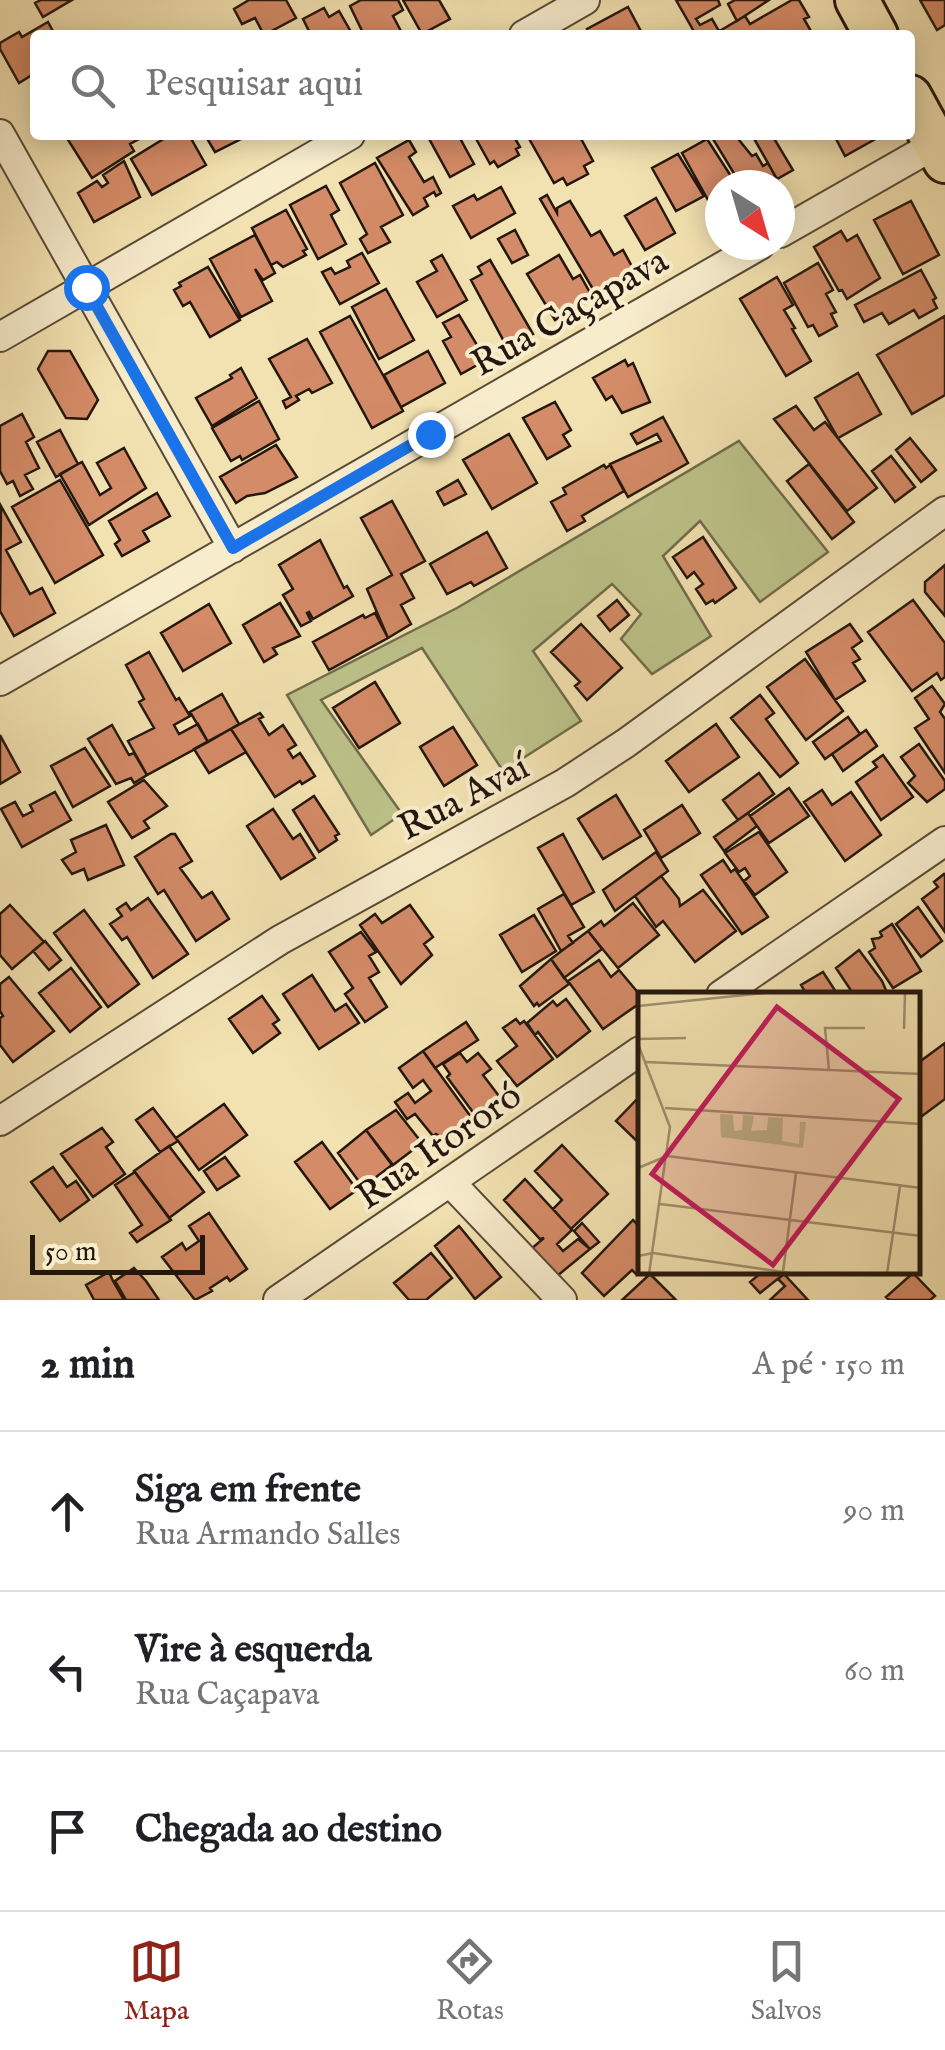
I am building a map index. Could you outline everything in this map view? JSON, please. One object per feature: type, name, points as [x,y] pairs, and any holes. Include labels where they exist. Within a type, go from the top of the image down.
[{"type":"main road","points":[[857,0],[873,30]]},
{"type":"main road","points":[[915,106],[940,152]]},
{"type":"street","points":[[533,30],[585,0]]},
{"type":"street","points":[[0,134],[233,548]]},
{"type":"street","points":[[0,337],[341,140]]},
{"type":"street","points":[[795,226],[940,152]]},
{"type":"street","name":"Rua Caçapava","points":[[0,682],[734,260]]},
{"type":"street","name":"Rua Avaí","points":[[0,1121],[280,940],[580,773],[945,511]]},
{"type":"street","points":[[725,992],[945,841]]},
{"type":"street","name":"Rua Itororó","points":[[278,1300],[638,1052]]},
{"type":"street","points":[[450,1182],[562,1300]]},
{"type":"green space","points":[[739,441],[828,552],[760,602],[700,521],[663,556],[711,636],[652,674],[621,639],[641,614],[612,584],[533,651],[581,721],[503,771],[422,648],[321,700],[402,814],[371,835],[287,695],[457,608]]},
{"type":"building","points":[[72,0],[43,17],[35,3]]},
{"type":"building","points":[[249,0],[286,0],[296,18],[273,30],[261,30],[255,18],[242,24],[234,9]]},
{"type":"building","points":[[361,0],[398,0],[403,10],[393,16],[400,30],[362,30],[350,6]]},
{"type":"building","points":[[403,0],[439,0],[450,19],[429,30],[420,30]]},
{"type":"building","points":[[676,0],[718,0],[720,5],[696,19],[700,25],[712,19],[718,30],[693,30]]},
{"type":"building","points":[[735,0],[769,0],[737,21],[728,4]]},
{"type":"building","points":[[792,0],[799,0],[809,17],[804,19],[810,30],[721,30],[745,16],[750,24]]},
{"type":"building","points":[[920,0],[945,0],[945,25],[937,30]]},
{"type":"building","points":[[628,7],[640,30],[588,30]]},
{"type":"building","points":[[324,8],[329,17],[339,11],[350,30],[308,30],[303,19]]},
{"type":"building","points":[[48,22],[52,30],[34,30]]},
{"type":"building","points":[[19,32],[22,37],[30,32],[30,76],[19,83],[0,43]]},
{"type":"building","points":[[68,140],[137,140],[130,144],[134,151],[92,178]]},
{"type":"building","points":[[162,140],[192,140],[206,165],[152,195],[131,159]]},
{"type":"building","points":[[208,140],[239,140],[215,152]]},
{"type":"building","points":[[409,140],[416,152],[409,157],[424,182],[433,177],[441,193],[424,198],[428,206],[413,215],[377,158]]},
{"type":"building","points":[[430,140],[461,140],[474,164],[450,177]]},
{"type":"building","points":[[477,140],[516,140],[519,155],[498,167],[494,161],[490,164]]},
{"type":"building","points":[[530,140],[582,140],[593,161],[584,166],[588,174],[567,185],[563,178],[554,183]]},
{"type":"building","points":[[708,140],[727,170],[705,170],[705,195],[682,153]]},
{"type":"building","points":[[714,140],[739,140],[763,166],[768,163],[772,170],[732,170]]},
{"type":"building","points":[[755,140],[775,140],[793,170],[772,170]]},
{"type":"building","points":[[837,140],[874,140],[845,156]]},
{"type":"building","points":[[678,154],[704,196],[676,211],[652,168]]},
{"type":"building","points":[[124,161],[140,197],[94,222],[78,193],[97,181],[102,187],[108,183],[103,175]]},
{"type":"building","points":[[375,163],[403,215],[381,227],[390,242],[368,253],[360,239],[367,234],[340,183]]},
{"type":"building","points":[[326,186],[339,210],[331,215],[346,244],[318,259],[290,205]]},
{"type":"building","points":[[501,187],[515,213],[471,238],[453,206],[474,195],[477,200]]},
{"type":"building","points":[[547,195],[557,213],[557,208],[570,201],[591,236],[600,231],[614,255],[623,250],[636,274],[597,296],[540,199]]},
{"type":"building","points":[[656,198],[675,233],[645,250],[625,216]]},
{"type":"building","points":[[911,201],[939,255],[903,274],[874,220]]},
{"type":"building","points":[[286,210],[307,249],[303,251],[306,255],[283,267],[277,262],[271,265],[252,228]]},
{"type":"building","points":[[515,230],[528,255],[512,263],[498,239]]},
{"type":"building","points":[[841,231],[847,241],[857,235],[880,278],[847,299],[814,247]]},
{"type":"building","points":[[255,235],[275,273],[263,280],[255,269],[272,301],[241,317],[210,259]]},
{"type":"building","points":[[362,253],[379,283],[340,304],[322,272],[331,268],[335,274],[350,267],[347,261]]},
{"type":"building","points":[[442,255],[467,300],[437,317],[417,282],[437,271],[431,261]]},
{"type":"building","points":[[559,255],[573,279],[580,275],[593,298],[555,320],[527,274]]},
{"type":"building","points":[[490,260],[533,334],[507,347],[471,280],[482,274],[478,267]]},
{"type":"building","points":[[818,263],[833,290],[826,294],[836,312],[831,314],[837,326],[819,336],[813,325],[808,327],[784,283]]},
{"type":"building","points":[[208,267],[240,320],[210,337],[190,302],[183,306],[174,290]]},
{"type":"building","points":[[921,270],[937,308],[919,318],[914,310],[889,324],[882,313],[864,322],[855,305]]},
{"type":"building","points":[[777,277],[793,305],[784,310],[811,361],[786,376],[740,299]]},
{"type":"building","points":[[386,289],[414,340],[379,359],[352,307]]},
{"type":"building","points":[[459,315],[486,360],[461,374],[443,341],[451,337],[443,323]]},
{"type":"building","points":[[350,316],[403,411],[372,428],[320,332]]},
{"type":"building","points":[[945,316],[945,395],[912,414],[877,355]]},
{"type":"building","points":[[307,339],[332,383],[296,396],[299,400],[286,408],[283,401],[291,397],[269,359]]},
{"type":"building","points":[[48,351],[70,351],[98,400],[87,419],[66,418],[38,369]]},
{"type":"building","points":[[428,351],[445,383],[401,407],[384,375]]},
{"type":"building","points":[[625,360],[628,366],[633,363],[650,402],[622,413],[612,396],[606,400],[593,378]]},
{"type":"building","points":[[241,368],[257,398],[212,426],[196,398],[232,378],[230,375]]},
{"type":"building","points":[[858,373],[881,414],[838,438],[815,398]]},
{"type":"building","points":[[259,401],[279,439],[242,460],[240,456],[231,461],[212,428]]},
{"type":"building","points":[[555,402],[571,430],[563,435],[570,446],[547,459],[523,418]]},
{"type":"building","points":[[796,406],[814,430],[825,422],[877,488],[847,511],[774,419]]},
{"type":"building","points":[[22,414],[34,437],[26,442],[39,468],[25,475],[33,489],[20,496],[13,481],[7,484],[0,471],[0,426]]},
{"type":"building","points":[[663,417],[688,463],[628,497],[610,464],[661,441],[657,434],[637,444],[631,434]]},
{"type":"building","points":[[60,430],[78,464],[56,477],[37,442]]},
{"type":"building","points":[[509,434],[537,483],[492,509],[463,460]]},
{"type":"building","points":[[910,438],[936,470],[921,482],[896,450]]},
{"type":"building","points":[[276,445],[297,477],[236,503],[220,477]]},
{"type":"building","points":[[124,448],[146,488],[89,525],[60,474],[82,462],[100,495],[111,488],[97,463]]},
{"type":"building","points":[[891,456],[915,487],[895,502],[872,471]]},
{"type":"building","points":[[809,464],[854,522],[832,539],[787,481]]},
{"type":"building","points":[[610,465],[624,491],[582,516],[585,521],[567,531],[551,502],[566,494],[563,488]]},
{"type":"building","points":[[60,480],[103,555],[55,583],[12,507]]},
{"type":"building","points":[[458,480],[466,494],[444,505],[437,492]]},
{"type":"building","points":[[157,493],[170,516],[143,531],[149,541],[122,556],[115,544],[120,540],[109,521]]},
{"type":"building","points":[[392,501],[425,561],[401,574],[414,598],[401,605],[411,624],[388,638],[367,589],[392,575],[361,518]]},
{"type":"building","points":[[1,506],[21,542],[6,550],[30,594],[42,588],[55,613],[14,636],[0,611]]},
{"type":"building","points":[[487,532],[507,568],[474,586],[471,582],[447,594],[430,564]]},
{"type":"building","points":[[703,537],[736,588],[715,603],[713,600],[706,604],[696,589],[703,584],[694,572],[687,578],[673,557]]},
{"type":"building","points":[[320,540],[344,588],[347,586],[353,596],[313,619],[307,613],[311,621],[301,626],[283,595],[293,589],[279,565]]},
{"type":"building","points":[[945,565],[945,616],[925,592],[925,582]]},
{"type":"building","points":[[617,600],[629,615],[610,631],[598,616]]},
{"type":"building","points":[[913,600],[945,643],[945,677],[941,680],[937,673],[912,691],[868,632]]},
{"type":"building","points":[[280,603],[300,636],[273,648],[277,654],[264,662],[243,625]]},
{"type":"building","points":[[209,604],[231,643],[183,671],[161,633]]},
{"type":"building","points":[[375,613],[388,638],[329,670],[313,642],[363,615],[365,618]]},
{"type":"building","points":[[581,624],[622,668],[587,700],[575,686],[580,682],[551,652]]},
{"type":"building","points":[[850,624],[862,641],[852,648],[860,659],[853,663],[865,681],[835,700],[806,652]]},
{"type":"building","points":[[149,652],[176,700],[179,698],[190,716],[174,725],[179,734],[198,724],[208,742],[147,775],[128,741],[154,728],[139,702],[144,699],[126,665]]},
{"type":"building","points":[[805,659],[843,711],[806,740],[767,687]]},
{"type":"building","points":[[375,682],[400,723],[359,748],[333,708]]},
{"type":"building","points":[[932,686],[945,704],[940,712],[945,719],[945,773],[915,728],[929,719],[915,698]]},
{"type":"building","points":[[222,694],[239,724],[208,742],[190,712]]},
{"type":"building","points":[[760,695],[774,713],[766,719],[798,763],[780,777],[731,718]]},
{"type":"building","points":[[260,713],[263,717],[259,719],[269,735],[283,725],[296,745],[288,750],[293,758],[300,753],[315,776],[275,797],[231,729]]},
{"type":"building","points":[[848,717],[860,734],[825,759],[813,742]]},
{"type":"building","points":[[716,724],[739,757],[689,792],[666,761]]},
{"type":"building","points":[[112,725],[129,755],[134,753],[147,775],[134,783],[131,778],[116,784],[88,739]]},
{"type":"building","points":[[453,727],[477,765],[444,786],[420,747]]},
{"type":"building","points":[[231,729],[246,752],[209,773],[194,749]]},
{"type":"building","points":[[866,730],[877,746],[843,771],[832,754]]},
{"type":"building","points":[[0,735],[20,772],[0,784]]},
{"type":"building","points":[[919,744],[945,781],[945,789],[927,802],[908,783],[915,776],[901,757]]},
{"type":"building","points":[[85,748],[110,786],[73,807],[51,766]]},
{"type":"building","points":[[883,755],[913,797],[881,820],[856,782],[877,767],[873,762]]},
{"type":"building","points":[[759,773],[774,794],[738,820],[723,800]]},
{"type":"building","points":[[144,780],[167,806],[144,821],[149,828],[132,838],[108,802]]},
{"type":"building","points":[[789,788],[809,816],[769,843],[750,816]]},
{"type":"building","points":[[822,790],[832,805],[851,792],[881,835],[845,861],[804,802]]},
{"type":"building","points":[[55,792],[71,820],[22,847],[1,809],[15,802],[23,816],[33,811],[30,805]]},
{"type":"building","points":[[616,795],[641,836],[603,859],[578,819]]},
{"type":"building","points":[[314,796],[339,834],[335,836],[337,840],[319,852],[293,810]]},
{"type":"building","points":[[682,805],[700,833],[661,858],[644,830]]},
{"type":"building","points":[[273,809],[293,839],[300,834],[315,858],[281,879],[247,826]]},
{"type":"building","points":[[748,813],[757,826],[724,851],[714,837]]},
{"type":"building","points":[[106,825],[124,865],[88,880],[84,869],[72,874],[62,860],[76,852],[71,840]]},
{"type":"building","points":[[759,832],[787,872],[755,895],[744,881],[750,876],[745,868],[739,872],[725,853]]},
{"type":"building","points":[[175,834],[192,861],[180,868],[202,898],[212,892],[229,919],[196,941],[164,890],[158,894],[135,857]]},
{"type":"building","points":[[563,834],[594,892],[571,905],[538,848]]},
{"type":"building","points":[[656,852],[668,871],[615,911],[603,890]]},
{"type":"building","points":[[723,860],[731,872],[735,869],[768,917],[742,934],[701,875]]},
{"type":"building","points":[[944,874],[945,932],[922,899],[938,887],[934,882]]},
{"type":"building","points":[[661,876],[680,906],[703,890],[736,931],[695,962],[663,921],[656,927],[635,896]]},
{"type":"building","points":[[564,894],[584,927],[568,936],[573,943],[561,951],[538,909]]},
{"type":"building","points":[[148,898],[188,954],[153,978],[127,937],[122,940],[110,924],[122,916],[117,909],[126,903],[131,910]]},
{"type":"building","points":[[633,903],[659,935],[618,968],[588,931],[601,921],[604,926]]},
{"type":"building","points":[[10,905],[44,942],[12,969],[0,955],[0,914]]},
{"type":"building","points":[[410,905],[433,937],[424,944],[432,955],[401,984],[360,925],[375,914],[382,923]]},
{"type":"building","points":[[918,907],[942,941],[921,957],[896,924]]},
{"type":"building","points":[[84,910],[139,984],[108,1007],[54,933]]},
{"type":"building","points":[[534,915],[556,951],[522,972],[500,935]]},
{"type":"building","points":[[892,924],[921,971],[893,988],[869,952],[875,948],[872,939],[882,936],[880,932]]},
{"type":"building","points":[[588,931],[602,949],[564,978],[551,959]]},
{"type":"building","points":[[361,932],[376,952],[369,956],[379,972],[369,978],[387,1007],[365,1022],[345,994],[353,988],[329,952]]},
{"type":"building","points":[[45,941],[61,960],[49,970],[33,951]]},
{"type":"building","points":[[859,950],[887,992],[852,992],[836,968]]},
{"type":"building","points":[[551,959],[569,984],[534,1006],[520,986]]},
{"type":"building","points":[[599,960],[611,977],[619,970],[638,993],[638,1004],[603,1029],[568,981]]},
{"type":"building","points":[[71,968],[101,1007],[70,1032],[39,993]]},
{"type":"building","points":[[823,972],[836,992],[805,992],[801,985]]},
{"type":"building","points":[[312,975],[335,1011],[346,1004],[359,1023],[319,1049],[283,994]]},
{"type":"building","points":[[9,977],[54,1031],[13,1062],[0,1045],[0,984]]},
{"type":"building","points":[[262,996],[279,1020],[273,1024],[280,1033],[253,1053],[229,1019]]},
{"type":"building","points":[[566,999],[590,1031],[557,1057],[527,1023],[553,1001],[557,1006]]},
{"type":"building","points":[[516,1019],[520,1024],[524,1021],[553,1059],[517,1086],[497,1061],[517,1046],[503,1028]]},
{"type":"building","points":[[466,1022],[478,1040],[435,1068],[423,1051]]},
{"type":"building","points":[[945,1043],[945,1099],[920,1118],[920,1062]]},
{"type":"building","points":[[423,1051],[471,1117],[468,1124],[463,1123],[441,1137],[433,1136],[415,1114],[407,1119],[395,1102],[408,1093],[415,1103],[431,1091],[423,1080],[413,1088],[399,1068]]},
{"type":"building","points":[[460,1053],[467,1062],[478,1053],[491,1069],[483,1075],[499,1096],[475,1115],[447,1077],[450,1074],[443,1064]]},
{"type":"building","points":[[638,1098],[638,1142],[616,1121]]},
{"type":"building","points":[[224,1104],[247,1135],[199,1170],[176,1138]]},
{"type":"building","points":[[153,1108],[178,1141],[160,1152],[136,1120]]},
{"type":"building","points":[[396,1110],[422,1143],[393,1165],[366,1130]]},
{"type":"building","points":[[102,1128],[113,1142],[106,1147],[125,1174],[93,1197],[61,1154]]},
{"type":"building","points":[[366,1130],[392,1165],[363,1187],[338,1153]]},
{"type":"building","points":[[322,1142],[357,1190],[330,1209],[295,1162]]},
{"type":"building","points":[[562,1145],[608,1194],[571,1229],[553,1209],[562,1200],[535,1171]]},
{"type":"building","points":[[169,1146],[204,1192],[169,1218],[134,1171]]},
{"type":"building","points":[[225,1157],[239,1176],[217,1190],[204,1171]]},
{"type":"building","points":[[53,1167],[67,1187],[76,1181],[89,1200],[60,1221],[31,1182]]},
{"type":"building","points":[[135,1172],[171,1220],[137,1242],[130,1233],[142,1225],[115,1185]]},
{"type":"building","points":[[525,1179],[572,1230],[557,1244],[563,1251],[578,1239],[590,1249],[557,1276],[531,1249],[544,1238],[540,1239],[504,1200]]},
{"type":"building","points":[[209,1213],[247,1269],[230,1281],[227,1277],[195,1300],[162,1257],[182,1243],[186,1250],[199,1241],[189,1226]]},
{"type":"building","points":[[633,1220],[638,1225],[636,1274],[632,1270],[604,1296],[582,1273]]},
{"type":"building","points":[[582,1223],[599,1242],[590,1249],[574,1231]]},
{"type":"building","points":[[459,1226],[501,1277],[475,1299],[435,1246]]},
{"type":"building","points":[[431,1253],[452,1278],[426,1300],[409,1300],[394,1283]]},
{"type":"building","points":[[134,1268],[159,1300],[126,1300],[115,1281]]},
{"type":"building","points":[[109,1272],[124,1300],[94,1300],[86,1285]]},
{"type":"building","points":[[651,1275],[676,1300],[622,1300]]},
{"type":"building","points":[[758,1275],[783,1275],[760,1293],[750,1282]]},
{"type":"building","points":[[785,1275],[808,1300],[770,1300],[785,1286],[778,1279]]},
{"type":"building","points":[[911,1275],[935,1296],[930,1300],[886,1297]]},
{"type":"route","points":[[86,287],[233,548],[430,434]]}]
